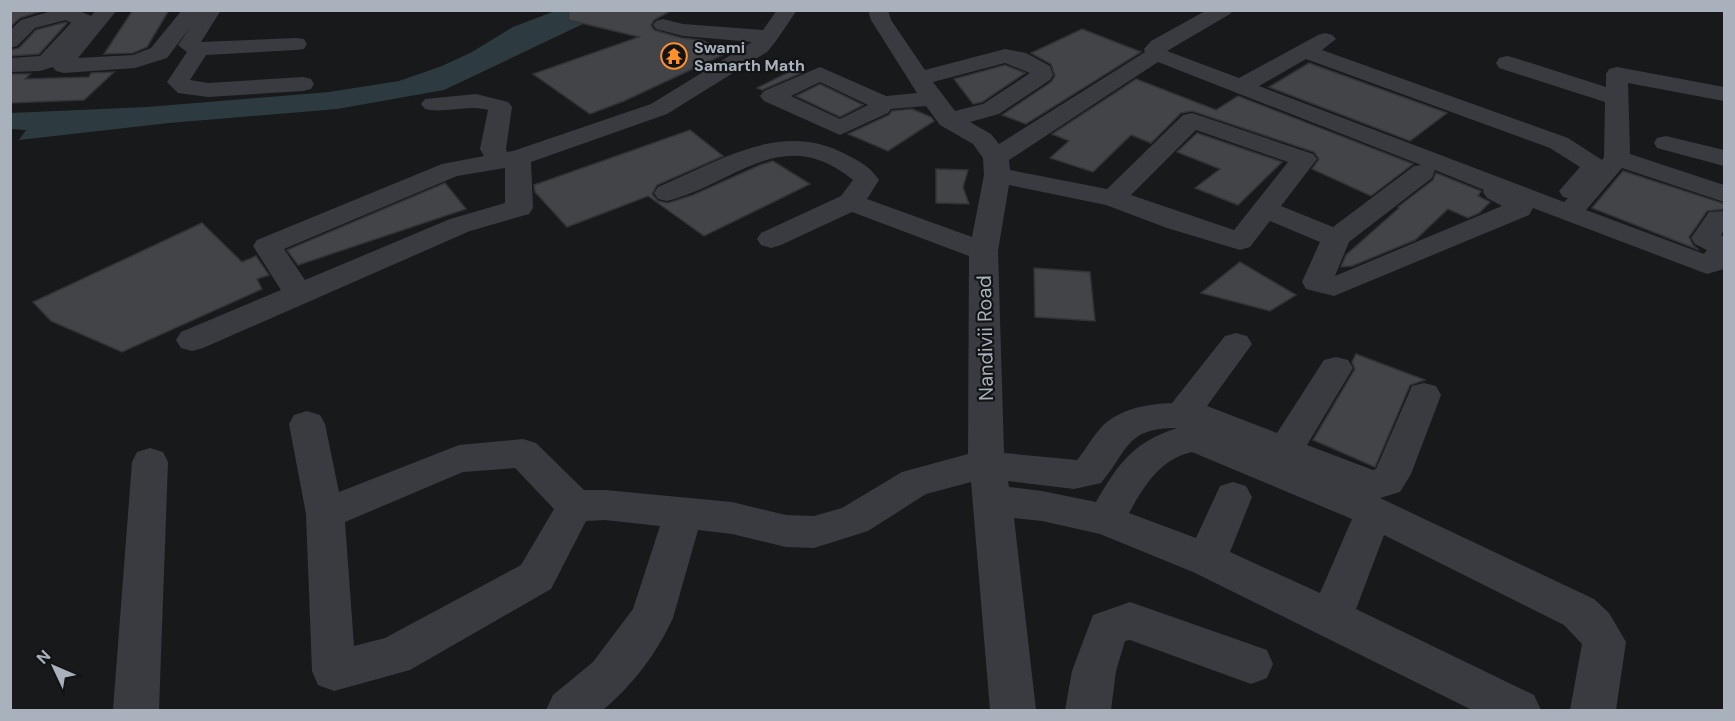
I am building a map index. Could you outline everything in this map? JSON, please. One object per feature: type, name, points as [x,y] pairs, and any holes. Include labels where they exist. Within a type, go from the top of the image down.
[{"type":"street","points":[[107,10],[64,61],[64,66],[135,62],[159,53],[193,10]]},
{"type":"street","points":[[212,10],[189,45],[199,49],[296,44]]},
{"type":"street","points":[[299,294],[267,246],[451,169],[509,159],[659,109],[759,47],[769,38],[787,10]]},
{"type":"street","points":[[878,10],[881,20],[932,98],[949,120],[982,139],[996,166],[1113,198],[1187,226],[1240,240],[1304,159],[1192,120],[1113,198]]},
{"type":"street","points":[[1156,54],[1155,49],[1158,46],[1223,10]]},
{"type":"street","points":[[10,42],[28,24],[69,12],[84,21],[48,61],[40,64],[10,65]]},
{"type":"street","points":[[663,25],[683,30],[769,38]]},
{"type":"street","points":[[1244,84],[1326,39]]},
{"type":"street","points":[[199,49],[178,82],[186,88],[208,90],[303,84]]},
{"type":"street","points":[[1156,54],[1244,84],[1542,195],[1567,196],[1593,168],[1591,163],[1559,143],[1305,51]]},
{"type":"street","points":[[996,166],[1156,54]]},
{"type":"street","points":[[920,78],[1005,56],[1018,58],[1042,71],[1042,75],[991,109],[949,120]]},
{"type":"street","points":[[1509,62],[1599,92]]},
{"type":"street","points":[[1599,92],[1619,74],[1725,94]]},
{"type":"street","points":[[1244,84],[1569,213],[1707,265],[1713,264],[1723,247],[1705,238],[1719,218],[1725,219]]},
{"type":"street","points":[[1599,92],[1615,160]]},
{"type":"street","points":[[883,103],[932,98]]},
{"type":"street","points":[[192,340],[460,225],[519,208],[509,159],[493,149],[500,107],[489,101],[476,100],[433,104]]},
{"type":"street","points":[[1666,143],[1725,158]]},
{"type":"street","points":[[667,193],[770,149],[820,150],[861,173],[866,180],[851,202],[771,239]]},
{"type":"street","points":[[1569,213],[1615,160]]},
{"type":"street","points":[[1615,160],[1725,194]]},
{"type":"street","points":[[1615,160],[1725,199]]},
{"type":"street","name":"Nandivii Road","points":[[996,166],[984,251],[986,464],[993,500],[1013,711]]},
{"type":"street","points":[[1423,172],[1336,238],[1310,293],[1334,287],[1519,209],[1519,204],[1510,198],[1480,185]]},
{"type":"street","points":[[851,202],[984,251]]},
{"type":"street","points":[[1265,209],[1336,238]]},
{"type":"street","points":[[1182,415],[1236,344]]},
{"type":"street","points":[[1285,451],[1336,368]]},
{"type":"street","points":[[1106,520],[1122,458],[1121,429],[1127,426],[1151,418],[1182,415],[1200,417],[1371,485],[1388,482],[1424,394]]},
{"type":"street","points":[[307,424],[325,514],[334,671],[394,656],[536,577],[575,506]]},
{"type":"street","points":[[325,514],[459,459],[523,453],[575,506],[605,506],[732,518],[786,531],[814,532],[854,520],[915,483],[986,464],[1074,475],[1088,473],[1122,458],[1174,440],[1194,438],[1374,512],[1579,612],[1594,626],[1604,642],[1593,711]]},
{"type":"street","points":[[136,711],[150,462]]},
{"type":"street","points":[[1207,560],[1233,498]]},
{"type":"street","points":[[993,500],[1042,506],[1106,520],[1207,560],[1331,618],[1518,711]]},
{"type":"street","points":[[1331,618],[1374,512]]},
{"type":"street","points":[[569,711],[609,677],[652,618],[683,513]]},
{"type":"street","points":[[1088,711],[1094,671],[1108,628],[1130,621],[1251,664]]},
{"type":"shaded area","points":[[555,11],[601,11],[583,24],[444,90],[337,109],[169,123],[19,140],[26,130],[11,129],[11,113],[147,107],[329,92],[399,81],[442,66],[472,52],[513,27]]},
{"type":"building","points":[[10,10],[45,10],[20,18],[10,27]]},
{"type":"building","points":[[133,10],[169,10],[147,47],[133,53],[104,54]]},
{"type":"building","points":[[569,10],[672,10],[654,20],[651,25],[654,30],[682,38],[701,40],[729,52],[624,101],[590,114],[533,74],[639,37],[568,20]]},
{"type":"building","points":[[66,22],[39,54],[10,56],[10,50],[19,48],[36,30]]},
{"type":"building","points":[[1082,29],[1141,52],[1026,124],[1002,115],[1051,82],[1055,76],[1051,64],[1031,53]]},
{"type":"building","points":[[1309,63],[1447,113],[1410,141],[1269,87]]},
{"type":"building","points":[[1005,65],[1025,73],[982,102],[973,104],[954,79]]},
{"type":"building","points":[[793,70],[801,73],[762,90],[757,88]]},
{"type":"building","points":[[114,72],[84,100],[10,103],[10,74],[30,74],[25,79],[89,77],[91,73]]},
{"type":"building","points":[[1136,79],[1216,110],[1238,96],[1413,164],[1371,196],[1312,169],[1319,159],[1314,152],[1192,111],[1181,113],[1151,143],[1131,135],[1093,172],[1050,158],[1069,141],[1052,134]]},
{"type":"building","points":[[820,84],[863,105],[840,117],[796,96]]},
{"type":"building","points":[[912,109],[931,117],[934,121],[888,151],[848,134],[889,115],[892,111]]},
{"type":"building","points":[[690,130],[723,156],[657,185],[652,194],[658,201],[668,203],[693,195],[773,161],[810,184],[704,236],[648,196],[567,227],[535,192],[534,185]]},
{"type":"building","points":[[1197,133],[1282,162],[1238,205],[1195,188],[1220,169],[1177,152]]},
{"type":"building","points":[[936,169],[968,170],[963,187],[969,204],[936,203]]},
{"type":"building","points":[[1623,171],[1725,204],[1725,209],[1707,211],[1689,237],[1699,250],[1592,208]]},
{"type":"building","points":[[1436,173],[1481,191],[1478,196],[1490,202],[1479,213],[1468,218],[1448,209],[1415,240],[1352,266],[1341,267],[1346,255],[1398,207],[1433,180]]},
{"type":"building","points":[[445,183],[466,209],[298,265],[287,250]]},
{"type":"building","points":[[202,223],[242,262],[256,256],[269,275],[257,279],[262,289],[122,352],[51,321],[33,302]]},
{"type":"building","points":[[1240,262],[1296,295],[1270,311],[1201,293]]},
{"type":"building","points":[[1034,268],[1090,272],[1095,321],[1035,317]]},
{"type":"building","points":[[1356,354],[1425,380],[1410,385],[1375,467],[1313,440],[1355,369],[1352,362]]},
{"type":"place","name":"Swami Samarth Math","points":[[674,56]]}]
